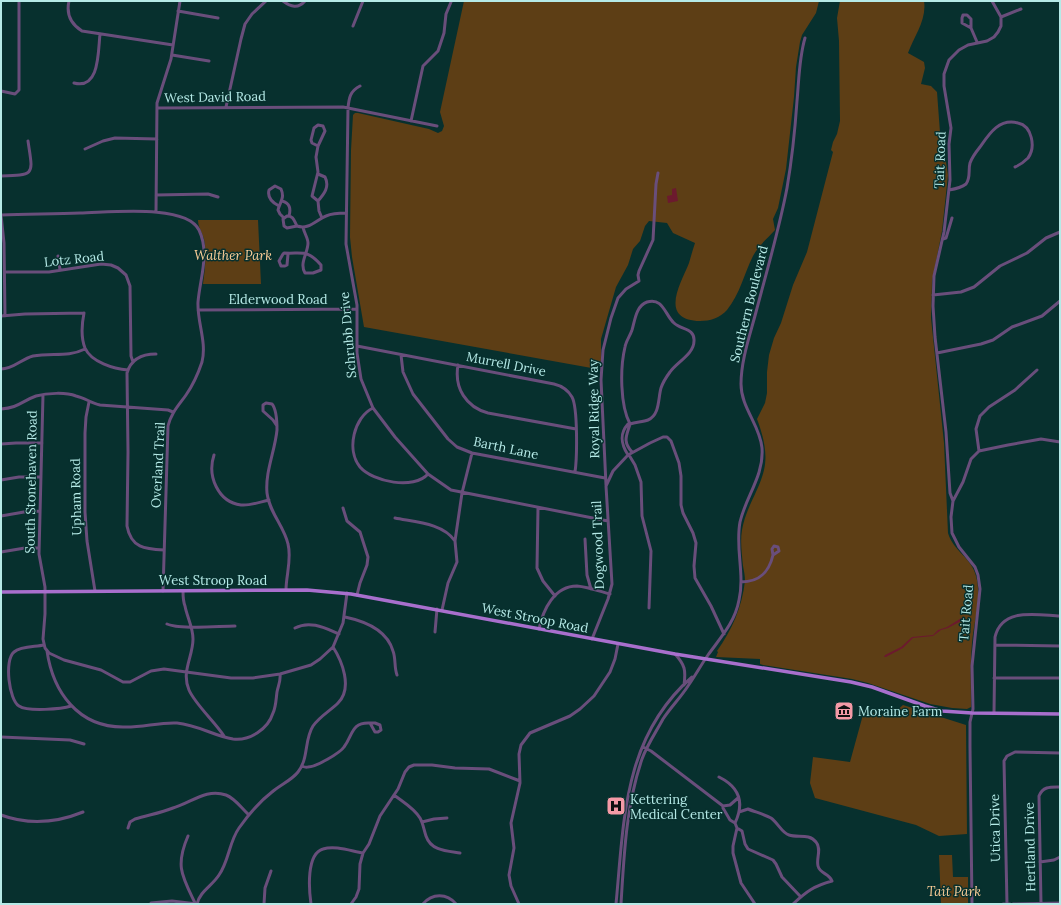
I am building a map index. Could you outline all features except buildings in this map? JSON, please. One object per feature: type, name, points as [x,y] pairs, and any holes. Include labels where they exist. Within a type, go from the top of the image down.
[{"type":"main road","name":"West Stroop Road","points":[[1,592],[307,590],[347,593],[705,660],[851,682],[872,687],[934,709],[972,714],[1060,714]]},
{"type":"street","points":[[17,93],[19,89],[19,1]]},
{"type":"street","points":[[68,1],[68,15],[75,26],[82,31],[173,45]]},
{"type":"street","points":[[157,108],[158,98],[172,54],[180,1]]},
{"type":"street","points":[[226,107],[241,39],[246,24],[252,14],[266,1]]},
{"type":"street","points":[[284,1],[288,5],[294,7],[305,1]]},
{"type":"street","points":[[352,26],[363,1]]},
{"type":"street","points":[[992,1],[1001,17],[1021,9]]},
{"type":"street","points":[[411,121],[423,66],[438,51],[444,33],[446,14],[451,2]]},
{"type":"street","points":[[178,11],[218,18]]},
{"type":"street","name":"Tait Road","points":[[972,904],[970,722],[972,714],[972,660],[980,589],[975,567],[959,547],[952,533],[951,517],[953,501],[950,493],[946,432],[937,353],[933,295],[935,272],[943,239],[949,190],[949,144],[952,131],[944,86],[944,74],[947,64],[952,56],[959,50],[977,42],[988,41],[996,35],[1001,26],[1001,17]]},
{"type":"street","points":[[971,28],[977,42]]},
{"type":"street","points":[[74,83],[84,83],[89,81],[94,76],[100,34]]},
{"type":"street","name":"Southern Boulevard","points":[[621,904],[628,818],[635,784],[647,748],[665,716],[689,685],[731,623],[737,610],[740,596],[741,582],[738,547],[740,522],[744,508],[759,476],[762,455],[762,444],[758,431],[743,398],[741,387],[742,377],[750,335],[780,225],[789,178],[800,62],[805,38]]},
{"type":"street","points":[[172,54],[210,61]]},
{"type":"street","name":"Schrubb Drive","points":[[360,86],[351,93],[348,108],[346,213],[347,252],[355,290],[357,309],[357,346],[361,379],[373,408],[402,447],[428,474],[451,490],[608,521]]},
{"type":"street","points":[[1,90],[13,94],[17,93]]},
{"type":"street","points":[[17,93],[20,97]]},
{"type":"street","name":"West David Road","points":[[156,212],[157,108],[335,106],[436,126]]},
{"type":"street","points":[[949,190],[959,188],[967,182],[971,160],[990,133],[995,127],[1001,124],[1012,122],[1019,123],[1026,127],[1031,134],[1032,145],[1030,155],[1026,160],[1015,167]]},
{"type":"street","points":[[318,146],[312,143],[312,140],[314,128],[319,125],[323,126],[325,131],[318,146],[316,157],[318,174],[312,196],[318,201]]},
{"type":"street","points":[[85,149],[110,139],[157,139]]},
{"type":"street","points":[[1,176],[24,175],[31,170],[32,165],[28,141]]},
{"type":"street","name":"Royal Ridge Way","points":[[605,478],[601,380],[603,350],[618,298],[626,289],[639,281],[639,270],[653,240],[658,173]]},
{"type":"street","points":[[318,174],[325,177],[326,181],[325,192],[318,201],[319,211],[322,218]]},
{"type":"street","points":[[279,206],[270,198],[268,193],[270,188],[275,186],[279,187],[283,195],[278,212],[284,218]]},
{"type":"street","points":[[156,195],[208,194],[218,197]]},
{"type":"street","points":[[282,201],[286,202],[289,206],[291,212],[289,216]]},
{"type":"street","points":[[5,316],[4,243],[1,215],[134,211],[156,212]]},
{"type":"street","name":"Overland Trail","points":[[156,212],[187,218],[193,222],[199,230],[204,257],[198,310],[203,343],[201,363],[191,387],[169,421],[163,591]]},
{"type":"street","points":[[284,218],[283,224],[285,227],[303,227],[334,214],[346,213]]},
{"type":"street","points":[[284,218],[289,216]]},
{"type":"street","points":[[289,216],[294,220],[296,226]]},
{"type":"street","name":"Tait Road","points":[[943,239],[946,238],[948,234],[952,218]]},
{"type":"street","points":[[288,254],[287,265],[281,266],[279,261],[283,254],[288,254],[306,254],[314,257],[321,265],[321,270],[310,274],[304,272],[304,264],[306,254],[308,242],[303,227]]},
{"type":"street","points":[[933,295],[961,292],[974,287],[1000,266],[1028,253],[1046,238],[1060,232]]},
{"type":"street","points":[[58,256],[60,270]]},
{"type":"street","name":"Lotz Road","points":[[5,272],[42,272],[101,264],[108,264],[118,268],[126,275],[130,283],[131,356],[133,362]]},
{"type":"street","points":[[937,353],[993,340],[1012,327],[1042,316],[1055,307],[1060,301]]},
{"type":"street","points":[[647,302],[657,302],[663,307],[674,324],[691,332],[694,339],[694,345],[667,377],[661,388],[658,407],[654,415],[647,421],[630,424],[626,416],[623,398],[622,362],[625,348],[638,311],[647,302]]},
{"type":"street","points":[[86,309],[84,313],[83,335],[85,349],[95,358],[115,369],[128,370]]},
{"type":"street","name":"Elderwood Road","points":[[198,310],[357,309]]},
{"type":"street","points":[[1,316],[18,314],[84,313]]},
{"type":"street","name":"Murrell Drive","points":[[357,346],[559,385],[568,392],[573,400],[577,458],[574,472]]},
{"type":"street","points":[[1,369],[12,367],[34,356],[72,354],[85,349]]},
{"type":"street","points":[[156,354],[142,356],[133,362],[128,370],[128,531],[132,539],[140,546],[149,549],[164,550]]},
{"type":"street","name":"Barth Lane","points":[[401,355],[403,372],[413,394],[448,439],[457,447],[472,453],[605,478]]},
{"type":"street","points":[[458,365],[457,378],[459,387],[466,399],[476,408],[488,413],[576,429]]},
{"type":"street","points":[[979,451],[976,429],[980,416],[989,407],[1015,390],[1036,370]]},
{"type":"street","points":[[1,409],[13,408],[34,397],[43,395],[70,394],[79,396],[89,402],[100,405],[168,410],[174,412]]},
{"type":"street","name":"South Stonehaven Road","points":[[43,395],[39,560],[45,581],[46,592],[43,632],[44,645]]},
{"type":"street","name":"Upham Road","points":[[89,402],[85,433],[85,512],[87,540],[95,591]]},
{"type":"street","points":[[277,428],[273,420],[263,411],[263,405],[266,403],[271,403],[274,405],[277,428],[267,481],[269,500],[289,547],[286,590]]},
{"type":"street","points":[[373,408],[362,416],[354,434],[354,455],[361,468],[368,474],[379,478],[405,483],[418,482],[428,474]]},
{"type":"street","name":"Royal Ridge Way","points":[[629,452],[622,441],[630,424]]},
{"type":"street","name":"Royal Ridge Way","points":[[626,430],[626,441],[629,452]]},
{"type":"street","name":"Dogwood Trail","points":[[592,639],[610,594],[612,584],[606,486],[613,470],[629,452],[665,437],[670,440],[679,463],[681,476],[681,505],[696,543],[694,566],[695,578],[711,606],[724,634]]},
{"type":"street","points":[[953,501],[963,482],[971,459],[979,451],[1041,439],[1060,442]]},
{"type":"street","points":[[1,444],[42,443]]},
{"type":"street","points":[[629,452],[641,482],[642,516],[651,551],[650,608]]},
{"type":"street","points":[[442,610],[448,583],[457,562],[455,541],[462,493],[472,453]]},
{"type":"street","points":[[214,455],[212,464],[213,478],[218,491],[224,498],[241,505],[269,500]]},
{"type":"street","points":[[1,480],[41,477]]},
{"type":"street","points":[[605,478],[606,486]]},
{"type":"street","points":[[342,508],[348,521],[360,532],[368,557],[367,565],[357,595]]},
{"type":"street","points":[[538,508],[537,568],[543,581],[555,596]]},
{"type":"street","points":[[1,516],[40,511]]},
{"type":"street","points":[[395,518],[435,527],[446,532],[455,541]]},
{"type":"street","points":[[585,540],[586,566],[591,588]]},
{"type":"street","points":[[1,552],[26,548],[39,548]]},
{"type":"street","points":[[741,582],[752,582],[759,578],[767,569],[773,555]]},
{"type":"street","points":[[539,629],[546,608],[555,596],[568,587],[577,586],[591,588],[610,594]]},
{"type":"street","points":[[183,591],[184,605],[192,627],[193,644],[186,672],[187,684],[191,694],[224,736]]},
{"type":"street","points":[[47,651],[64,660],[101,670],[123,682],[130,682],[146,673],[168,669],[231,678],[253,678],[280,674],[311,665],[333,647],[340,634],[345,617],[347,593]]},
{"type":"street","points":[[435,632],[437,609]]},
{"type":"street","points":[[994,713],[995,646],[997,630],[1003,622],[1010,617],[1023,615],[1060,616]]},
{"type":"street","points":[[345,617],[366,624],[383,634],[393,649],[395,668],[398,675]]},
{"type":"street","points":[[167,624],[173,626],[192,627],[235,626]]},
{"type":"street","points":[[295,628],[308,624],[320,626],[340,634]]},
{"type":"street","points":[[519,904],[511,886],[509,875],[514,848],[511,827],[520,781],[519,754],[523,742],[530,733],[576,712],[594,696],[610,672],[615,659],[618,644]]},
{"type":"street","points":[[71,706],[54,709],[24,709],[17,705],[13,699],[8,671],[9,658],[13,652],[19,649],[44,645],[55,682],[61,692],[71,706],[81,714],[94,721],[111,726],[125,727],[161,723],[180,724],[195,726],[233,739],[243,739],[252,736],[265,726],[271,718],[280,674]]},
{"type":"street","points":[[995,646],[1060,646]]},
{"type":"street","points":[[196,904],[204,891],[219,875],[236,832],[249,815],[271,793],[295,776],[306,757],[311,730],[318,720],[339,702],[343,695],[345,683],[344,672],[333,647]]},
{"type":"street","points":[[675,654],[684,667],[684,685]]},
{"type":"street","name":"Southern Boulevard","points":[[616,904],[620,848],[626,800],[635,767],[643,747],[657,720],[668,704],[684,685],[694,676]]},
{"type":"street","points":[[994,678],[1060,678]]},
{"type":"street","points":[[302,766],[313,766],[339,752],[354,728],[363,723],[370,723]]},
{"type":"street","points":[[1,737],[70,740],[78,741],[84,744]]},
{"type":"street","points":[[643,747],[647,748],[723,806],[730,820],[735,823],[737,828],[743,833],[745,844],[748,849],[773,860],[782,877],[800,896]]},
{"type":"street","name":"Utica Drive","points":[[1009,904],[1005,759],[1010,754],[1015,752],[1060,753]]},
{"type":"street","points":[[351,904],[359,889],[360,864],[363,853],[369,844],[380,816],[401,784],[405,772],[409,767],[414,765],[432,765],[454,768],[489,769],[520,781]]},
{"type":"street","points":[[719,777],[734,787],[738,798],[739,812],[735,823]]},
{"type":"street","name":"Hertland Drive","points":[[1041,904],[1039,796],[1042,790],[1048,787],[1060,787]]},
{"type":"street","points":[[128,828],[130,822],[135,819],[173,809],[202,795],[212,793],[231,797],[249,815]]},
{"type":"street","points":[[394,795],[413,810],[422,822],[428,839],[434,847],[460,853]]},
{"type":"street","points":[[723,806],[732,803],[738,798]]},
{"type":"street","points":[[739,812],[748,809],[771,818],[789,835],[808,837],[815,841],[818,848],[817,862],[819,869],[823,873],[830,876],[832,881],[812,888],[800,896],[793,904]]},
{"type":"street","points":[[1,814],[26,821],[38,822],[60,819],[82,812]]},
{"type":"street","points":[[422,822],[447,818]]},
{"type":"street","points":[[737,828],[733,853],[741,884],[755,904]]},
{"type":"street","points":[[188,836],[182,854],[181,870],[196,904]]},
{"type":"street","points":[[311,904],[310,869],[313,858],[321,849],[331,848],[363,853]]},
{"type":"street","points":[[1040,862],[1054,860],[1060,857]]},
{"type":"street","points":[[264,904],[265,888],[271,871]]},
{"type":"street","points":[[423,904],[430,897],[440,895],[450,898],[456,904]]},
{"type":"street","points":[[150,903],[172,901],[196,904]]},
{"type":"street","points":[[1003,904],[1060,903]]},
{"type":"green space","points":[[464,1],[819,1],[816,13],[802,35],[800,42],[796,67],[786,169],[778,208],[773,219],[775,230],[755,252],[742,284],[731,304],[724,313],[715,318],[700,321],[687,319],[679,314],[676,307],[678,290],[695,243],[673,233],[667,223],[649,221],[645,226],[640,241],[633,249],[628,265],[616,287],[601,339],[601,360],[600,363],[598,363],[597,369],[364,327],[350,237],[353,115],[358,113],[429,129],[438,133],[442,131],[444,126],[440,112]]},
{"type":"green space","points":[[840,1],[924,1],[924,15],[908,53],[924,62],[925,68],[921,84],[931,86],[937,92],[941,146],[945,156],[948,175],[942,231],[932,282],[931,318],[944,443],[948,533],[954,545],[971,564],[978,584],[978,601],[971,651],[971,707],[967,709],[930,704],[852,679],[763,665],[760,664],[760,659],[716,657],[717,651],[736,618],[744,591],[745,579],[741,534],[746,514],[762,478],[765,464],[764,444],[757,419],[765,403],[767,393],[769,355],[793,285],[807,252],[833,152],[831,150],[833,142],[837,134],[840,121],[839,41],[837,18]]},
{"type":"green space","name":"Walther Park","points":[[198,220],[258,220],[261,284],[203,284],[205,250],[204,239]]},
{"type":"green space","points":[[903,705],[966,725],[967,834],[939,836],[916,825],[815,798],[810,783],[813,757],[850,762],[864,711],[879,714],[893,714]]},
{"type":"green space","name":"Tait Park","points":[[939,855],[952,855],[953,877],[968,877],[968,904],[941,904]]},
{"type":"shaded area","points":[[676,188],[678,201],[668,203],[667,196],[672,195],[672,189]]},
{"type":"shaded area","points":[[965,617],[965,619],[941,630],[933,636],[913,638],[903,648],[884,657],[885,655],[901,647],[912,637],[933,635],[938,630],[947,627]]},
{"type":"place","name":"Moraine Farm","points":[[844,711]]},
{"type":"place","name":"Kettering Medical Center","points":[[616,806]]}]
